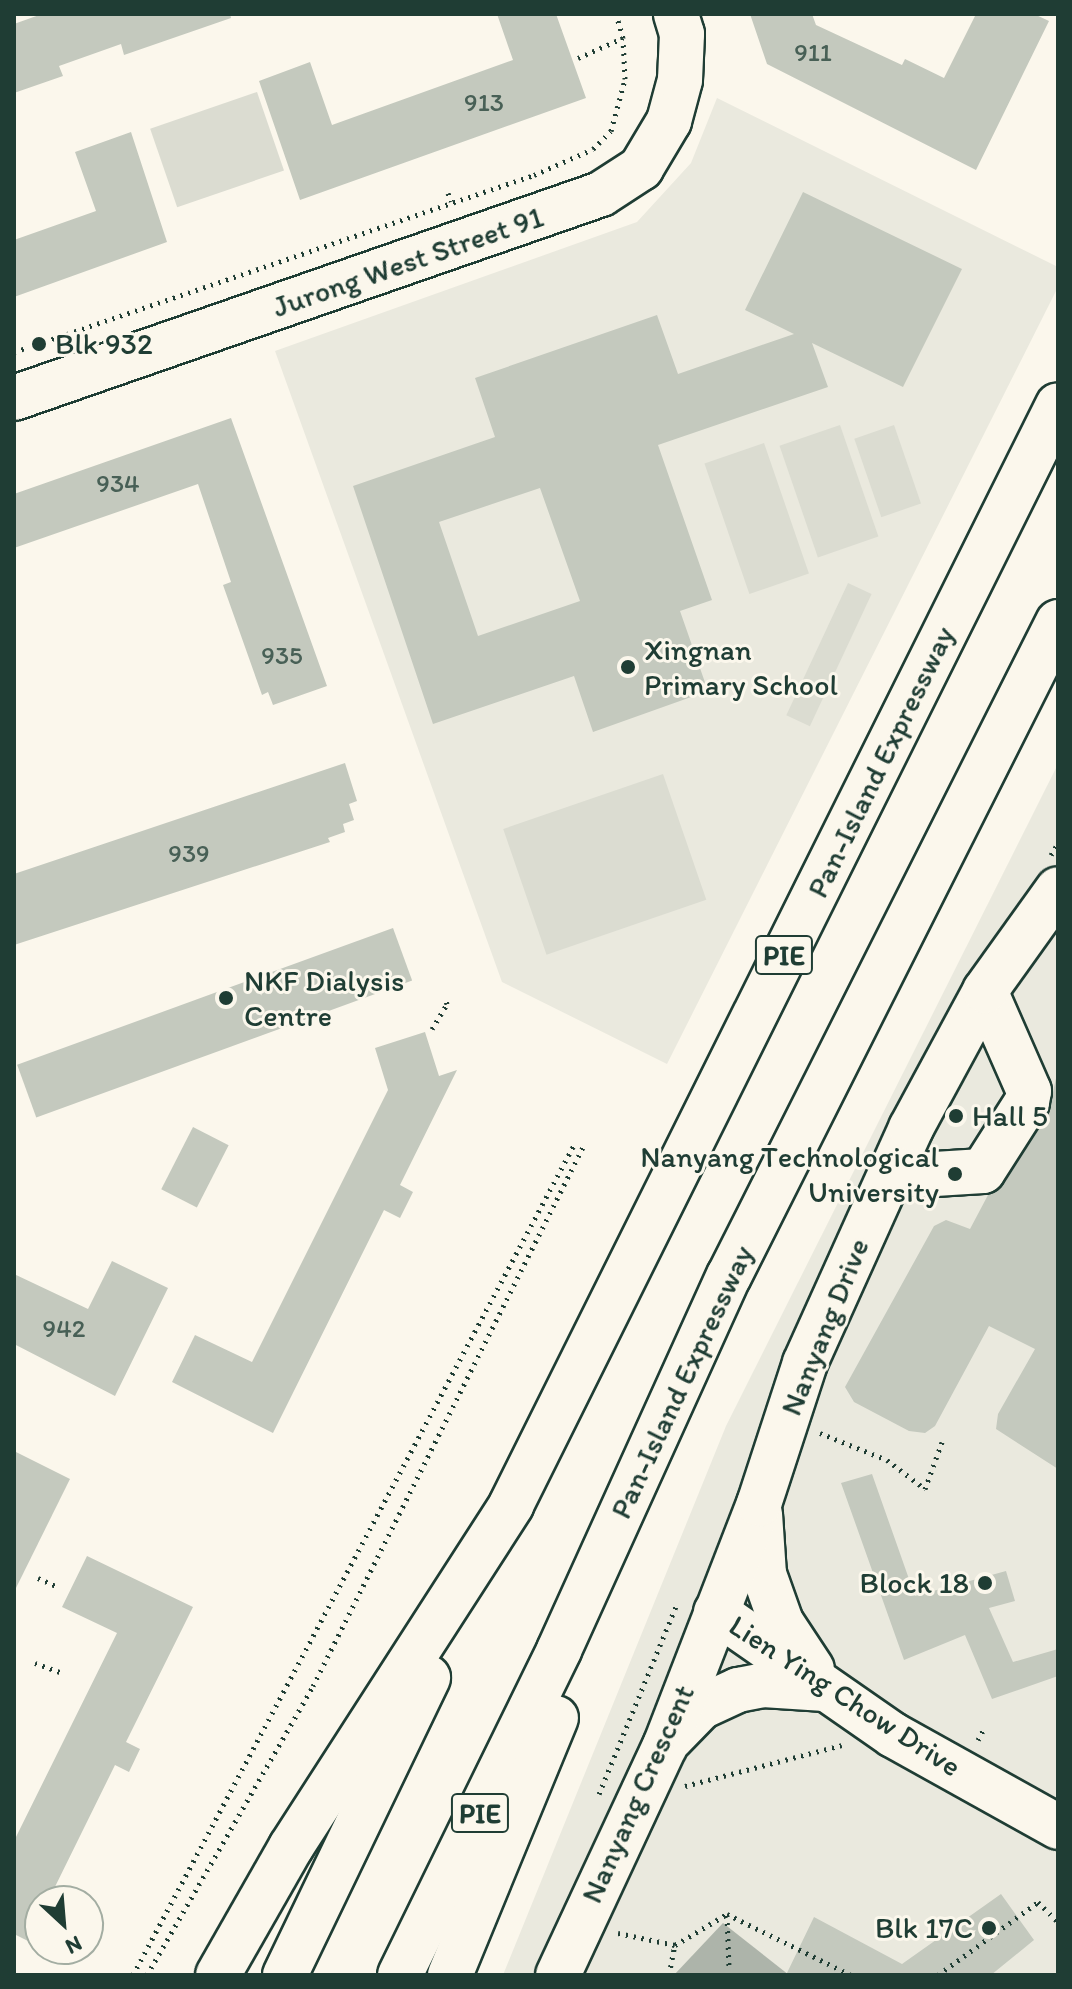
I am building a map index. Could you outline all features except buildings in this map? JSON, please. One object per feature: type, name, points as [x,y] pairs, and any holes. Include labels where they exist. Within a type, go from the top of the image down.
[{"type":"main road","name":"Jurong West Street 91","points":[[14,398],[601,194],[641,168],[669,121],[680,80],[682,34],[676,14]]},
{"type":"main road","name":"Jurong West Street 91","points":[[14,374],[589,177],[624,153],[649,116],[658,80],[658,40],[636,26]]},
{"type":"main road","name":"Pan-Island Expressway","points":[[285,1975],[511,1505],[1058,405]]},
{"type":"main road","name":"Pan-Island Expressway","points":[[511,1505],[1058,416]]},
{"type":"main road","name":"Pan-Island Expressway","points":[[400,1975],[559,1650],[729,1276],[1058,622]]},
{"type":"main road","name":"Nanyang Drive","points":[[716,1612],[759,1504],[805,1363],[931,1085],[985,991],[1058,889]]},
{"type":"main road","points":[[891,1171],[919,1175],[983,1171],[1027,1102],[1029,1091],[985,991]]},
{"type":"main road","points":[[759,1504],[764,1574],[781,1622],[825,1689]]},
{"type":"main road","points":[[218,1975],[291,1847],[511,1505]]},
{"type":"main road","name":"Lien Ying Chow Drive","points":[[716,1612],[893,1735],[1058,1827]]},
{"type":"main road","name":"Nanyang Crescent","points":[[558,1975],[665,1746],[716,1612]]},
{"type":"main road","points":[[450,1975],[565,1696],[559,1650]]},
{"type":"main road","points":[[665,1746],[701,1707],[738,1690],[763,1685],[825,1689]]},
{"type":"path","points":[[616,14],[636,26]]},
{"type":"path","points":[[578,58],[636,26]]},
{"type":"path","points":[[14,352],[534,175],[593,149],[611,131],[620,110],[636,26]]},
{"type":"path","points":[[448,193],[451,201]]},
{"type":"path","points":[[432,1029],[447,1004],[445,997]]},
{"type":"path","points":[[133,1975],[575,1143]]},
{"type":"path","points":[[147,1975],[313,1686],[584,1145]]},
{"type":"path","points":[[811,1429],[887,1460],[925,1489],[942,1442]]},
{"type":"path","points":[[38,1578],[58,1587]]},
{"type":"path","points":[[35,1663],[62,1673]]},
{"type":"path","points":[[975,1746],[985,1727]]},
{"type":"path","points":[[830,1736],[854,1751]]},
{"type":"path","points":[[671,1789],[843,1744]]},
{"type":"path","points":[[938,1975],[1038,1902],[1058,1922]]},
{"type":"path","points":[[609,1931],[675,1945],[727,1914]]},
{"type":"path","points":[[727,1914],[729,1967]]},
{"type":"path","points":[[727,1914],[851,1975]]},
{"type":"path","points":[[669,1975],[675,1945]]},
{"type":"shaded area","points":[[257,92],[284,170],[177,207],[150,129]]},
{"type":"shaded area","name":"Xingnan Primary School","points":[[717,98],[1058,267],[1058,287],[667,1064],[502,982],[275,351],[637,222],[691,163]]},
{"type":"shaded area","points":[[840,425],[878,537],[818,557],[779,446]]},
{"type":"shaded area","points":[[894,425],[921,503],[881,517],[854,439]]},
{"type":"shaded area","points":[[764,443],[809,573],[749,594],[704,464]]},
{"type":"shaded area","points":[[848,583],[872,594],[810,726],[786,715]]},
{"type":"shaded area","name":"Nanyang Technological University","points":[[1058,764],[1058,1975],[503,1975],[726,1426]]},
{"type":"shaded area","points":[[663,774],[706,900],[547,955],[503,829]]},
{"type":"shaded area","points":[[723,1923],[789,1975],[674,1975]]},
{"type":"place","name":"Blk 932","points":[[39,344]]},
{"type":"place","name":"Xingnan Primary School","points":[[628,667]]},
{"type":"place","name":"NKF Dialysis Centre","points":[[226,998]]},
{"type":"place","name":"Hall 5","points":[[956,1116]]},
{"type":"place","name":"Nanyang Technological University","points":[[955,1174]]},
{"type":"place","name":"Block 18","points":[[985,1583]]},
{"type":"place","name":"Blk 17C","points":[[989,1928]]}]
